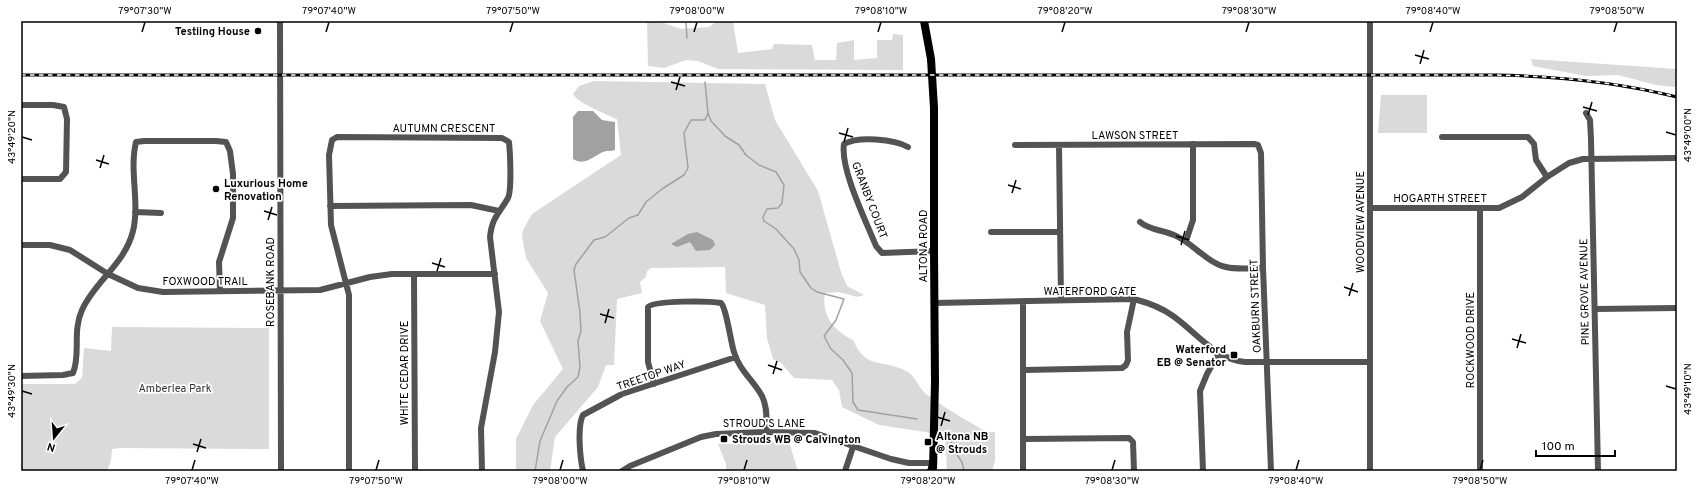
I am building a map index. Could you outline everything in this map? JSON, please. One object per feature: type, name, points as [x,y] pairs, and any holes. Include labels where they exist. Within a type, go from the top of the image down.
[{"type":"main road","name":"ALTONA ROAD","points":[[924,21],[931,59],[934,90],[935,381],[933,467]]},
{"type":"street","name":"ROSEBANK ROAD","points":[[280,21],[281,471]]},
{"type":"street","name":"WOODVIEW AVENUE","points":[[1370,21],[1370,471]]},
{"type":"street","points":[[21,105],[53,105],[64,107],[66,112],[67,127],[66,172],[60,179],[21,179]]},
{"type":"street","name":"PINE GROVE AVENUE","points":[[1586,113],[1590,120],[1598,471]]},
{"type":"street","name":"AUTUMN CRESCENT","points":[[349,471],[349,295],[331,225],[330,206],[330,146],[332,140],[337,137],[502,138],[509,142],[510,188],[508,197],[494,219],[490,237],[499,312],[498,328],[481,428],[482,471]]},
{"type":"street","points":[[1442,137],[1528,137],[1534,144],[1536,160],[1547,177]]},
{"type":"street","name":"GRANBY COURT","points":[[908,147],[901,143],[889,141],[851,140],[844,144],[842,153],[853,188],[876,246],[882,253],[934,251]]},
{"type":"street","points":[[21,376],[63,375],[73,373],[76,366],[76,330],[82,309],[123,255],[129,244],[133,230],[135,212],[134,157],[136,142],[226,142],[230,151],[233,174],[233,218],[219,262],[220,291]]},
{"type":"street","name":"LAWSON STREET","points":[[1015,144],[1254,144]]},
{"type":"street","points":[[1186,241],[1193,220],[1193,144]]},
{"type":"street","name":"OAKBURN STREET","points":[[1254,144],[1258,145],[1261,153],[1263,268],[1271,471]]},
{"type":"street","points":[[1059,145],[1061,300]]},
{"type":"street","name":"HOGARTH STREET","points":[[1370,208],[1499,208],[1522,197],[1569,162],[1582,159],[1677,158]]},
{"type":"street","points":[[330,206],[471,205],[499,211]]},
{"type":"street","name":"ROCKWOOD DRIVE","points":[[1480,209],[1480,471]]},
{"type":"street","points":[[135,212],[161,213]]},
{"type":"street","points":[[1140,222],[1144,226],[1173,234],[1186,241],[1206,257],[1225,267],[1263,268]]},
{"type":"street","points":[[991,232],[1060,232]]},
{"type":"street","name":"FOXWOOD TRAIL","points":[[21,245],[50,245],[70,250],[108,274],[138,288],[163,292],[320,290],[370,277],[392,274],[495,274]]},
{"type":"street","name":"WHITE CEDAR DRIVE","points":[[414,274],[415,471]]},
{"type":"street","points":[[1024,370],[1122,368],[1126,365],[1128,360],[1127,332],[1134,299]]},
{"type":"street","name":"WATERFORD GATE","points":[[934,303],[1134,299],[1162,308],[1219,353],[1229,359],[1239,362],[1370,362]]},
{"type":"street","points":[[1023,302],[1023,471]]},
{"type":"street","points":[[654,384],[648,362],[648,307],[651,305],[664,303],[721,303],[724,305],[726,310],[730,340],[740,368],[762,396],[767,411],[767,432]]},
{"type":"street","points":[[1595,309],[1677,308]]},
{"type":"street","points":[[1203,471],[1200,391],[1207,374],[1219,353]]},
{"type":"street","name":"TREETOP WAY","points":[[583,471],[580,431],[581,419],[583,415],[622,394],[736,357]]},
{"type":"street","name":"STROUD'S LANE","points":[[622,471],[630,466],[702,437],[716,434],[767,432],[816,433],[853,447],[909,463],[933,467]]},
{"type":"street","points":[[1024,439],[1129,438],[1133,442],[1134,471]]},
{"type":"street","points":[[845,471],[853,447]]},
{"type":"green space","points":[[647,21],[658,21],[681,29],[709,27],[717,21],[733,21],[738,53],[772,49],[774,44],[812,45],[815,60],[836,60],[837,43],[854,40],[854,60],[877,58],[877,40],[892,40],[893,34],[903,35],[903,70],[718,69],[698,61],[686,60],[664,68],[648,66]]},
{"type":"green space","points":[[1531,59],[1677,69],[1677,83],[1675,87],[1656,85],[1618,75],[1586,76],[1533,66]]},
{"type":"green space","points":[[594,81],[765,84],[775,120],[818,191],[841,272],[847,286],[864,295],[857,297],[839,292],[825,293],[825,308],[830,321],[840,332],[853,340],[858,350],[869,360],[897,367],[906,371],[912,375],[926,394],[939,403],[981,429],[995,432],[995,461],[992,471],[947,471],[945,435],[879,425],[842,407],[839,390],[832,380],[794,378],[781,363],[773,359],[767,338],[765,305],[726,293],[725,267],[651,268],[647,271],[646,277],[640,282],[642,293],[617,299],[614,365],[606,365],[598,387],[555,437],[550,471],[516,471],[516,439],[533,405],[563,369],[540,321],[548,293],[526,258],[522,237],[523,230],[532,214],[621,155],[617,119],[586,105],[573,94],[579,86]]},
{"type":"green space","points":[[1381,95],[1427,95],[1427,133],[1378,133]]},
{"type":"green space","name":"Amberlea Park","points":[[112,327],[269,328],[269,449],[120,448],[112,449],[111,461],[107,471],[21,471],[21,384],[75,384],[82,378],[84,348],[111,351]]},
{"type":"green space","points":[[789,442],[798,471],[726,471],[726,464],[718,444]]},
{"type":"shaded area","points":[[578,111],[593,111],[602,120],[615,122],[615,150],[606,151],[590,160],[582,162],[573,159],[573,117]]},
{"type":"shaded area","points":[[697,232],[713,240],[715,245],[710,250],[696,251],[690,242],[677,247],[671,244],[688,234]]},
{"type":"waterway","points":[[686,23],[687,38]]},
{"type":"waterway","points":[[705,82],[708,113],[711,121],[725,136],[739,145],[746,155],[759,165],[776,172],[784,185],[782,203],[778,208],[767,209],[763,217],[764,221],[776,229],[794,249],[799,260],[800,272],[811,288],[817,292],[844,299],[836,320],[824,336],[831,349],[843,360],[852,373],[853,402],[858,410],[917,419]]},
{"type":"waterway","points":[[535,471],[540,441],[557,401],[567,387],[578,377],[580,367],[578,341],[581,331],[574,270],[576,264],[594,240],[605,237],[629,218],[638,215],[646,202],[662,189],[684,175],[688,168],[684,133],[691,120],[705,120],[708,113]]},
{"type":"waterway","points":[[948,433],[955,452],[962,462],[964,471]]},
{"type":"railway","points":[[21,75],[1495,75],[1564,78],[1632,87],[1677,97]]},
{"type":"place","name":"Testiing House","points":[[258,31]]},
{"type":"place","name":"Luxurious Home Renovation","points":[[216,189]]},
{"type":"place","name":"Waterford EB @ Senator","points":[[1234,355]]},
{"type":"place","name":"Strouds WB @ Calvington","points":[[724,439]]},
{"type":"place","name":"Altona NB @ Strouds","points":[[928,442]]}]
